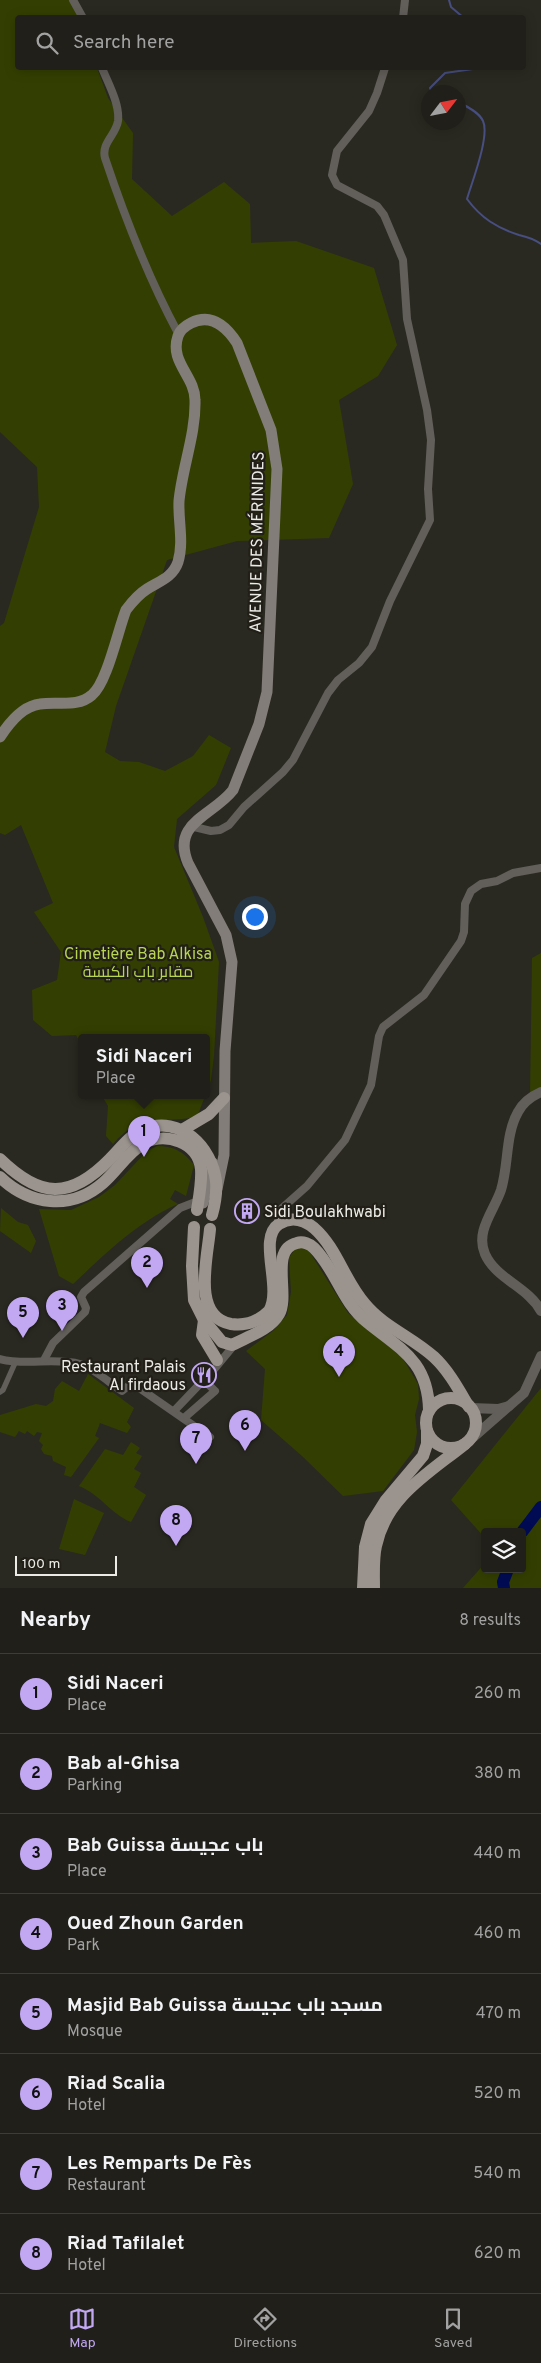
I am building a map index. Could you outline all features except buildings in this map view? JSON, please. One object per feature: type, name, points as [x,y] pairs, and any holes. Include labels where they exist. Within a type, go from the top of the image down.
[{"type":"main road","name":"AVENUE DES MÉRINIDES","points":[[178,333],[184,326],[196,320],[210,319],[230,331],[237,343],[271,430],[277,469],[269,668],[264,710],[233,790],[227,798],[190,826]]},
{"type":"main road","points":[[0,737],[18,714],[28,708],[39,704],[73,704],[94,695],[102,680],[126,610],[133,600],[172,573],[178,563],[181,542],[179,503],[183,468],[194,419],[195,399],[191,384],[178,362],[176,343],[178,333]]},
{"type":"main road","points":[[190,826],[183,842],[183,851],[226,934],[232,962],[225,1051],[223,1165],[217,1189],[192,1219],[194,1227],[193,1295],[197,1307],[204,1320],[226,1345],[259,1332],[278,1316],[283,1304],[282,1265],[284,1254],[289,1247],[296,1243],[308,1244],[319,1253],[344,1296],[360,1316],[403,1348],[414,1361],[426,1392],[429,1410]]},
{"type":"main road","points":[[182,1130],[209,1114],[224,1098]]},
{"type":"main road","points":[[0,1159],[26,1181],[39,1187],[56,1190],[81,1182],[94,1174],[138,1132],[159,1126],[182,1130],[199,1143],[212,1165],[217,1189]]},
{"type":"main road","points":[[0,1177],[28,1197],[48,1202],[67,1201],[87,1193],[102,1184],[141,1145],[158,1139],[169,1138],[187,1145],[198,1158],[201,1169],[202,1209],[214,1221],[210,1229],[205,1298],[212,1312],[231,1325],[249,1324],[261,1318],[272,1307],[274,1293],[270,1237],[277,1226],[285,1221],[298,1220],[314,1228],[328,1245],[363,1302],[382,1321],[434,1357],[447,1371],[470,1407],[475,1417],[476,1426],[467,1442],[410,1486],[390,1511],[381,1528],[376,1546],[374,1588]]},
{"type":"main road","points":[[202,1209],[212,1165],[223,1140]]},
{"type":"main road","points":[[194,1227],[202,1231],[210,1229]]},
{"type":"main road","points":[[204,1320],[202,1335],[217,1364]]},
{"type":"main road","points":[[363,1588],[365,1547],[370,1524],[386,1500],[423,1456],[427,1431],[426,1420],[429,1410],[435,1403],[447,1398],[459,1400],[470,1407]]},
{"type":"main road","points":[[427,1431],[433,1441],[442,1447],[454,1448],[467,1442]]},
{"type":"street","points":[[73,0],[81,15]]},
{"type":"street","points":[[403,15],[405,0]]},
{"type":"street","points":[[103,70],[118,114],[116,126],[104,147],[104,158],[134,242],[154,289],[178,333]]},
{"type":"street","points":[[190,826],[211,831],[220,830],[229,825],[244,807],[283,772],[293,760],[328,693],[338,680],[359,663],[372,647],[390,601],[430,520],[428,489],[431,459],[429,425],[422,377],[407,319],[405,266],[384,215],[377,206],[338,185],[332,175],[337,151],[369,111],[384,70]]},
{"type":"street","points":[[277,1226],[280,1210],[307,1186],[345,1140],[374,1077],[379,1036],[383,1027],[424,995],[461,940],[464,932],[465,904],[471,891],[482,884],[490,883],[513,873],[541,868]]},
{"type":"street","points":[[541,1092],[524,1104],[516,1117],[510,1136],[502,1185],[486,1222],[482,1244],[485,1255],[493,1265],[529,1296],[541,1311]]},
{"type":"street","points":[[44,1360],[53,1342],[85,1312],[86,1308],[82,1297],[84,1292],[180,1208],[202,1209]]},
{"type":"street","points":[[217,1364],[218,1337]]},
{"type":"street","points":[[174,1411],[204,1380],[236,1342]]},
{"type":"street","points":[[467,1442],[512,1404],[527,1388],[541,1356]]},
{"type":"street","points":[[0,1359],[15,1363],[44,1360],[80,1364],[122,1391],[132,1383],[210,1437]]},
{"type":"street","points":[[0,1392],[3,1390],[15,1363]]},
{"type":"street","points":[[184,1418],[215,1391],[204,1380]]},
{"type":"street","points":[[470,1407],[498,1409],[512,1404]]},
{"type":"green space","name":"Cimetière Bab Alkisa مقابر باب الكيسة","points":[[0,0],[74,0],[79,15],[15,15],[15,70],[98,70],[108,98],[133,133],[132,179],[172,216],[224,182],[250,204],[251,243],[296,241],[374,268],[397,345],[378,376],[339,400],[353,484],[329,538],[237,541],[167,560],[116,706],[105,752],[120,761],[139,762],[165,771],[193,756],[209,735],[231,748],[216,785],[177,819],[174,847],[219,962],[214,1056],[210,1083],[210,1034],[78,1034],[78,1039],[76,1035],[52,1036],[33,1020],[32,990],[57,980],[61,952],[34,912],[53,903],[21,825],[5,835],[0,833],[0,626],[4,623],[39,507],[37,467],[0,432]]},
{"type":"green space","points":[[541,953],[541,1091],[530,1097],[532,958]]},
{"type":"green space","points":[[104,1099],[204,1099],[197,1117],[143,1123],[123,1134],[113,1144],[106,1136],[108,1106]]},
{"type":"green space","points":[[157,1146],[169,1147],[178,1151],[194,1165],[186,1196],[175,1190],[170,1199],[178,1204],[135,1229],[109,1250],[73,1284],[59,1276],[39,1209],[71,1210],[99,1197],[115,1185],[147,1151]]},
{"type":"green space","points":[[1,1208],[18,1222],[28,1225],[36,1241],[31,1253],[0,1231]]},
{"type":"green space","points":[[297,1246],[309,1251],[348,1313],[402,1357],[418,1384],[419,1399],[415,1415],[417,1432],[414,1450],[383,1491],[343,1496],[261,1420],[265,1369],[246,1351],[273,1331],[287,1315],[291,1292],[289,1258]]},
{"type":"green space","points":[[88,1374],[134,1408],[127,1422],[131,1427],[127,1433],[100,1423],[95,1436],[99,1438],[71,1477],[64,1475],[66,1467],[53,1461],[52,1456],[44,1454],[41,1449],[43,1445],[39,1441],[42,1433],[37,1432],[34,1436],[27,1431],[25,1434],[19,1431],[15,1437],[0,1432],[0,1415],[36,1404],[46,1406],[53,1401],[55,1389],[62,1381],[79,1391]]},
{"type":"green space","points":[[541,1388],[541,1588],[463,1588],[481,1568],[481,1573],[526,1573],[526,1528],[481,1528],[481,1534],[451,1500]]},
{"type":"green space","points":[[131,1442],[140,1448],[136,1453],[142,1456],[134,1469],[141,1473],[134,1487],[146,1495],[131,1522],[124,1519],[94,1494],[79,1486],[105,1449],[123,1455]]},
{"type":"green space","points":[[74,1499],[104,1513],[85,1555],[59,1549]]},
{"type":"waterway","points":[[449,0],[451,7],[460,15]]},
{"type":"waterway","points":[[433,85],[445,73],[466,70]]},
{"type":"waterway","points":[[466,107],[479,115],[485,128],[482,148],[467,199],[478,212],[497,226],[531,238],[541,244]]},
{"type":"waterway","points":[[525,1528],[541,1507]]},
{"type":"waterway","points":[[504,1588],[503,1582],[506,1573]]},
{"type":"place","name":"Sidi Naceri","points":[[144,1157]]},
{"type":"place","name":"Sidi Boulakhwabi","points":[[247,1211]]},
{"type":"place","name":"Bab al-Ghisa","points":[[147,1288]]},
{"type":"place","name":"Bab Guissa باب عجيسة","points":[[62,1331]]},
{"type":"place","name":"Masjid Bab Guissa مسجد باب عجيسة","points":[[23,1338]]},
{"type":"place","name":"Restaurant Palais Al firdaous","points":[[204,1375]]},
{"type":"place","name":"Oued Zhoun Garden","points":[[339,1377]]},
{"type":"place","name":"Riad Scalia","points":[[245,1451]]},
{"type":"place","name":"Les Remparts De Fès","points":[[196,1464]]},
{"type":"place","name":"Riad Tafilalet","points":[[176,1546]]}]
